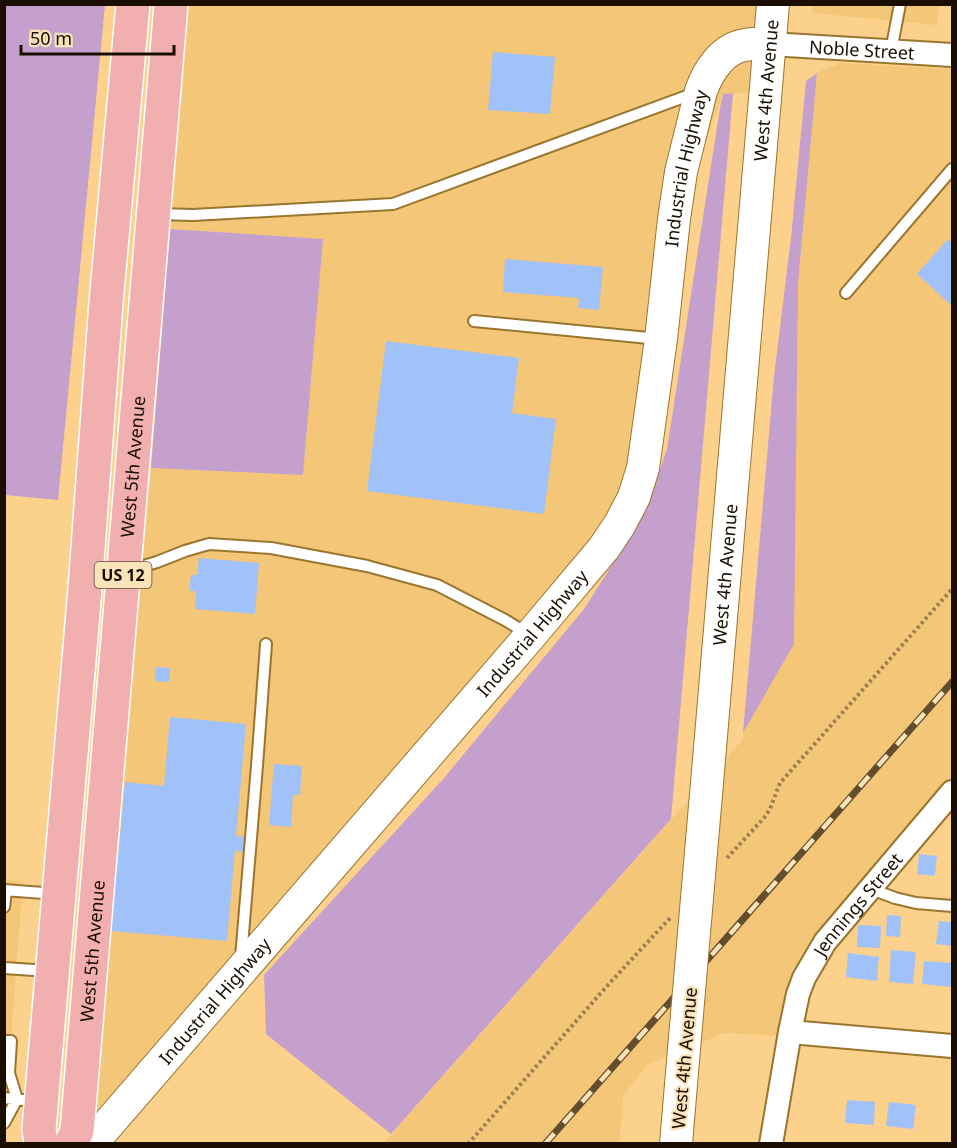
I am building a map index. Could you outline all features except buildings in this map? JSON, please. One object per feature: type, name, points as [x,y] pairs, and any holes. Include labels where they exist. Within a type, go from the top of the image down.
[{"type":"main road","name":"West 5th Avenue","points":[[40,1143],[39,1130],[29,1100],[53,972],[86,589],[106,303],[133,4]]},
{"type":"main road","name":"West 5th Avenue","points":[[71,1143],[77,1131],[171,4]]},
{"type":"main road","points":[[114,210],[153,214]]},
{"type":"main road","points":[[73,734],[110,738]]},
{"type":"street","name":"West 4th Avenue","points":[[676,1143],[773,4]]},
{"type":"street","name":"Noble Street","points":[[770,44],[952,55]]},
{"type":"street","name":"Industrial Highway","points":[[91,1143],[530,636],[604,548],[620,524],[634,497],[643,468],[681,172],[701,91],[705,79],[728,51],[744,45],[770,44]]},
{"type":"street","name":"Jennings Street","points":[[771,1143],[790,1032],[804,978],[825,942],[952,792]]},
{"type":"street","points":[[790,1032],[952,1046]]},
{"type":"lane","points":[[891,51],[900,4]]},
{"type":"lane","points":[[153,214],[193,215],[393,204],[701,91]]},
{"type":"lane","points":[[846,293],[952,169]]},
{"type":"lane","points":[[474,321],[661,339]]},
{"type":"lane","points":[[124,572],[208,544],[272,548],[367,566],[437,585],[505,620],[530,636]]},
{"type":"lane","points":[[240,971],[266,644]]},
{"type":"lane","points":[[871,889],[916,903],[952,906]]},
{"type":"lane","points":[[4,907],[5,890],[59,894]]},
{"type":"lane","points":[[4,968],[53,972]]},
{"type":"lane","points":[[4,1041],[11,1041],[7,1073],[29,1100]]},
{"type":"lane","points":[[4,1098],[29,1100]]},
{"type":"lane","points":[[4,1123],[29,1100]]},
{"type":"shaded area","points":[[4,5],[105,5],[58,500],[5,495]]},
{"type":"shaded area","points":[[185,5],[768,5],[761,91],[723,94],[660,264],[628,481],[597,535],[91,1120],[151,468],[303,475],[323,239],[170,229]]},
{"type":"shaded area","points":[[813,5],[939,5],[937,25],[812,13]]},
{"type":"shaded area","points":[[840,63],[952,69],[952,782],[814,938],[798,964],[777,1036],[725,1033],[648,1064],[623,1096],[619,1143],[383,1144],[743,739],[798,284],[817,73]]},
{"type":"shaded area","points":[[817,73],[798,284],[794,644],[743,733],[774,376],[791,238],[806,81]]},
{"type":"shaded area","points":[[733,93],[671,819],[391,1134],[266,1034],[264,975],[444,778],[584,609],[630,537],[654,487],[667,449],[720,108],[723,94]]},
{"type":"shaded area","points":[[170,229],[323,239],[303,475],[151,468]]},
{"type":"shaded area","points":[[5,880],[23,881],[5,1115]]},
{"type":"railway","points":[[545,1144],[952,682]]}]
